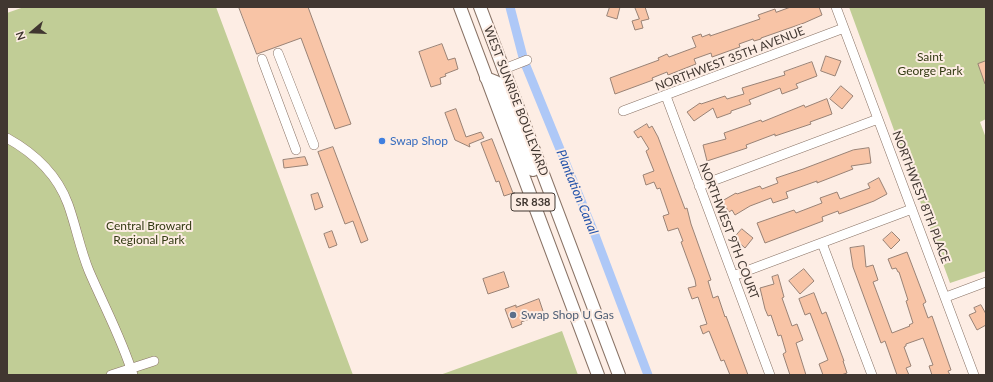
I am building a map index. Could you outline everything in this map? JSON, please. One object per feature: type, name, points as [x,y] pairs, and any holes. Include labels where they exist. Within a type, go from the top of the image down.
[{"type":"main road","name":"WEST SUNRISE BOULEVARD","points":[[460,7],[598,375]]},
{"type":"main road","name":"WEST SUNRISE BOULEVARD","points":[[480,7],[618,375]]},
{"type":"main road","points":[[486,78],[496,82],[499,86],[544,197],[555,205]]},
{"type":"street","name":"NORTHWEST 8TH PLACE","points":[[836,7],[974,375]]},
{"type":"street","name":"NORTHWEST 35TH AVENUE","points":[[624,112],[844,28]]},
{"type":"street","points":[[278,53],[314,145]]},
{"type":"street","points":[[262,59],[296,150]]},
{"type":"street","points":[[504,69],[524,61]]},
{"type":"street","name":"NORTHWEST 9TH COURT","points":[[666,96],[770,375]]},
{"type":"street","points":[[699,186],[878,119]]},
{"type":"street","points":[[7,138],[21,146],[39,160],[62,190],[68,204],[85,261],[121,340],[132,372]]},
{"type":"street","points":[[733,276],[912,209]]},
{"type":"street","points":[[822,243],[872,375]]},
{"type":"street","points":[[946,297],[986,282]]},
{"type":"street","points":[[112,375],[132,372],[154,361]]},
{"type":"green space","name":"Central Broward Regional Park","points":[[24,7],[216,7],[353,375],[7,375],[7,13]]},
{"type":"green space","name":"Saint George Park","points":[[849,7],[986,7],[986,119],[980,122],[986,138],[986,271],[950,283]]},
{"type":"green space","points":[[562,331],[578,375],[440,375]]},
{"type":"building","points":[[239,7],[308,7],[351,124],[335,129],[301,38],[257,54]]},
{"type":"building","points":[[610,7],[620,7],[617,19],[607,16]]},
{"type":"building","points":[[635,7],[645,7],[649,19],[641,21],[643,28],[635,30],[632,21],[639,19]]},
{"type":"building","points":[[791,7],[819,7],[822,15],[761,39],[754,41],[753,39],[739,44],[740,47],[712,57],[711,53],[694,59],[696,64],[668,75],[667,72],[652,78],[653,80],[615,94],[610,78],[659,60],[658,58],[667,54],[669,57],[696,47],[692,37],[701,34],[702,37],[710,34],[710,36],[760,19],[758,15],[775,9],[776,12]]},
{"type":"building","points":[[442,44],[448,60],[455,58],[458,69],[445,74],[446,76],[440,78],[441,84],[431,87],[419,52]]},
{"type":"building","points":[[826,56],[841,61],[835,76],[821,71]]},
{"type":"building","points":[[986,61],[986,84],[985,84],[978,64]]},
{"type":"building","points":[[812,62],[817,76],[796,84],[798,88],[782,94],[780,88],[749,100],[751,104],[717,118],[713,108],[694,121],[687,112],[700,103],[701,104],[725,96],[727,99],[744,94],[742,88],[785,75],[784,72]]},
{"type":"building","points":[[841,86],[853,96],[842,109],[830,99]]},
{"type":"building","points":[[827,99],[832,114],[810,122],[811,124],[775,136],[775,134],[746,145],[747,148],[707,161],[703,145],[726,139],[724,133],[761,120],[762,122],[804,105],[805,107]]},
{"type":"building","points":[[456,109],[466,137],[481,132],[484,138],[469,144],[470,147],[455,140],[445,113]]},
{"type":"building","points":[[647,124],[649,128],[652,126],[658,137],[685,209],[687,208],[691,224],[711,280],[708,281],[713,298],[718,296],[748,375],[730,375],[724,360],[721,361],[709,331],[703,334],[700,326],[707,324],[698,297],[692,299],[688,288],[696,286],[681,242],[683,241],[678,228],[668,231],[663,216],[669,214],[660,188],[657,189],[654,182],[646,185],[643,175],[654,171],[646,151],[649,149],[641,136],[638,138],[634,132]]},
{"type":"building","points":[[492,139],[513,193],[504,196],[499,181],[496,182],[481,143]]},
{"type":"building","points":[[333,147],[368,240],[361,243],[353,221],[345,224],[318,152]]},
{"type":"building","points":[[869,148],[871,163],[851,166],[853,169],[817,183],[817,181],[786,192],[788,198],[773,203],[771,198],[750,206],[735,215],[732,210],[729,212],[722,201],[736,193],[737,194],[760,186],[762,189],[778,183],[776,178],[853,150]]},
{"type":"building","points":[[305,157],[308,165],[284,168],[283,160]]},
{"type":"building","points":[[879,178],[887,194],[874,201],[839,214],[838,211],[822,217],[823,221],[765,243],[757,223],[794,210],[796,213],[822,203],[820,198],[837,192],[840,199],[870,188],[868,184]]},
{"type":"building","points":[[318,193],[323,207],[315,210],[311,195]]},
{"type":"building","points":[[742,229],[753,238],[745,248],[734,238]]},
{"type":"building","points":[[332,231],[337,245],[329,248],[324,234]]},
{"type":"building","points":[[892,232],[900,240],[891,249],[883,240]]},
{"type":"building","points":[[864,246],[866,267],[873,265],[878,280],[873,282],[892,333],[910,326],[909,325],[913,323],[906,301],[908,300],[899,272],[896,268],[892,269],[888,259],[907,252],[926,302],[923,304],[928,318],[932,316],[951,370],[948,371],[950,375],[932,375],[929,366],[933,365],[923,338],[906,344],[904,347],[911,366],[906,368],[909,375],[897,375],[885,341],[881,343],[853,267],[850,248]]},
{"type":"building","points":[[804,269],[814,281],[800,294],[789,281]]},
{"type":"building","points":[[504,272],[509,287],[488,294],[483,279]]},
{"type":"building","points":[[778,275],[784,297],[782,298],[792,326],[797,324],[803,340],[796,343],[806,375],[790,375],[783,354],[786,352],[781,335],[778,336],[771,315],[768,316],[765,309],[760,288],[774,284],[772,277]]},
{"type":"building","points":[[814,293],[822,314],[826,312],[847,373],[841,375],[823,375],[819,364],[828,360],[810,313],[805,315],[799,299]]},
{"type":"building","points":[[539,299],[544,314],[521,322],[522,324],[512,328],[505,309]]},
{"type":"building","points":[[981,305],[986,314],[986,325],[977,330],[969,315],[976,312],[974,308]]},
{"type":"waterway","name":"Plantation Canal","points":[[510,7],[524,61],[595,235],[648,375]]},
{"type":"place","name":"Swap Shop","points":[[382,141]]},
{"type":"place","name":"Swap Shop U Gas","points":[[513,315]]}]
